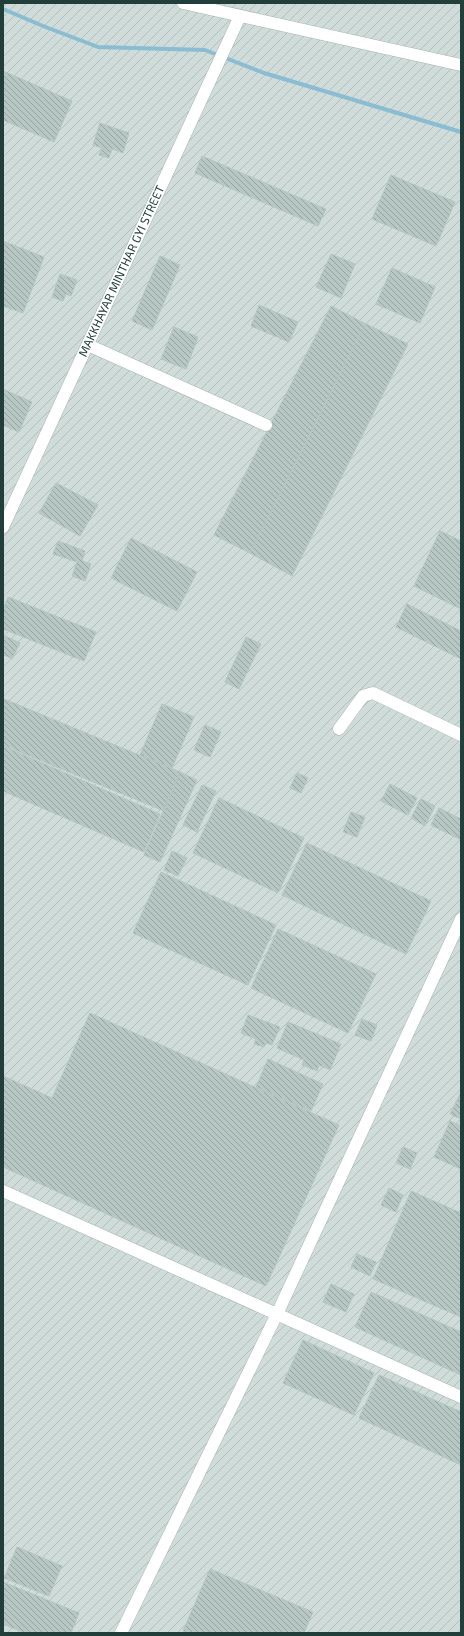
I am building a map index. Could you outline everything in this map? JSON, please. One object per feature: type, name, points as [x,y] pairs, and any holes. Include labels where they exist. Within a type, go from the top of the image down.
[{"type":"street","points":[[183,3],[461,65]]},
{"type":"street","name":"MAKKHAYAR MINTHAR GYI STREET","points":[[3,527],[240,16]]},
{"type":"street","points":[[88,344],[266,425]]},
{"type":"street","points":[[338,729],[363,696],[373,693],[461,735]]},
{"type":"street","points":[[121,1633],[277,1314],[461,919]]},
{"type":"street","points":[[3,1191],[461,1397]]},
{"type":"shaded area","points":[[3,3],[461,3],[461,1633],[3,1633]]},
{"type":"building","points":[[3,71],[72,101],[54,142],[3,120]]},
{"type":"building","points":[[100,123],[129,133],[123,153],[112,149],[109,158],[99,155],[102,148],[93,145]]},
{"type":"building","points":[[202,156],[326,209],[318,226],[195,173]]},
{"type":"building","points":[[391,175],[455,202],[436,246],[372,219]]},
{"type":"building","points":[[3,241],[44,257],[23,313],[3,306]]},
{"type":"building","points":[[331,254],[355,264],[341,298],[316,287]]},
{"type":"building","points":[[160,256],[180,265],[152,330],[132,321]]},
{"type":"building","points":[[392,268],[435,287],[420,323],[376,304]]},
{"type":"building","points":[[60,274],[77,280],[71,296],[66,294],[63,301],[52,297]]},
{"type":"building","points":[[259,305],[298,322],[289,342],[251,326]]},
{"type":"building","points":[[331,306],[366,324],[250,553],[214,535]]},
{"type":"building","points":[[366,324],[408,344],[292,576],[250,553]]},
{"type":"building","points":[[174,327],[198,337],[186,369],[161,359]]},
{"type":"building","points":[[3,389],[32,402],[19,432],[3,425]]},
{"type":"building","points":[[56,483],[98,505],[80,536],[39,513]]},
{"type":"building","points":[[440,531],[461,541],[461,609],[414,586]]},
{"type":"building","points":[[131,538],[197,572],[177,611],[111,578]]},
{"type":"building","points":[[58,541],[85,551],[82,561],[91,564],[85,581],[72,576],[77,562],[53,554]]},
{"type":"building","points":[[8,597],[96,632],[84,661],[3,629],[3,609]]},
{"type":"building","points":[[407,604],[461,631],[461,659],[396,627]]},
{"type":"building","points":[[3,635],[20,643],[12,659],[3,654]]},
{"type":"building","points":[[246,637],[261,644],[239,689],[225,682]]},
{"type":"building","points":[[4,699],[180,772],[164,811],[3,745]]},
{"type":"building","points":[[162,704],[194,717],[172,768],[140,755]]},
{"type":"building","points":[[205,725],[221,732],[210,757],[194,750]]},
{"type":"building","points":[[3,746],[160,814],[144,852],[3,791]]},
{"type":"building","points":[[180,772],[197,780],[160,862],[144,855]]},
{"type":"building","points":[[297,773],[308,778],[301,793],[290,788]]},
{"type":"building","points":[[390,784],[417,798],[408,815],[381,801]]},
{"type":"building","points":[[202,785],[216,791],[197,832],[183,825]]},
{"type":"building","points":[[219,798],[304,838],[278,893],[193,853]]},
{"type":"building","points":[[421,799],[435,806],[425,826],[411,818]]},
{"type":"building","points":[[439,808],[461,819],[461,840],[431,825]]},
{"type":"building","points":[[351,812],[365,817],[357,837],[343,832]]},
{"type":"building","points":[[307,843],[431,901],[406,954],[282,895]]},
{"type":"building","points":[[172,851],[187,858],[178,876],[164,870]]},
{"type":"building","points":[[161,872],[276,925],[248,985],[133,933]]},
{"type":"building","points":[[278,929],[376,974],[348,1033],[251,988]]},
{"type":"building","points":[[90,1013],[339,1125],[266,1286],[3,1167],[3,1076],[52,1098]]},
{"type":"building","points":[[248,1015],[280,1027],[272,1045],[266,1043],[264,1047],[254,1044],[256,1039],[241,1033]]},
{"type":"building","points":[[362,1019],[377,1025],[371,1041],[355,1035]]},
{"type":"building","points":[[288,1022],[341,1044],[330,1070],[319,1065],[317,1071],[302,1065],[304,1060],[277,1048]]},
{"type":"building","points":[[268,1059],[323,1084],[311,1111],[256,1087]]},
{"type":"building","points":[[460,1094],[461,1095],[461,1119],[450,1114]]},
{"type":"building","points":[[450,1121],[461,1126],[461,1169],[434,1157]]},
{"type":"building","points":[[403,1147],[417,1153],[410,1169],[396,1163]]},
{"type":"building","points":[[389,1188],[403,1195],[396,1212],[381,1205]]},
{"type":"building","points":[[411,1191],[461,1213],[461,1317],[373,1279]]},
{"type":"building","points":[[357,1254],[376,1262],[370,1276],[351,1267]]},
{"type":"building","points":[[331,1284],[354,1294],[346,1312],[323,1302]]},
{"type":"building","points":[[371,1292],[461,1332],[461,1375],[355,1327]]},
{"type":"building","points":[[303,1340],[374,1373],[354,1415],[283,1383]]},
{"type":"building","points":[[379,1375],[461,1412],[461,1465],[359,1418]]},
{"type":"building","points":[[17,1547],[62,1566],[49,1596],[4,1578]]},
{"type":"building","points":[[210,1569],[313,1612],[304,1633],[189,1633],[183,1631]]},
{"type":"building","points":[[3,1582],[79,1613],[71,1633],[25,1633],[3,1624]]},
{"type":"waterway","points":[[3,9],[98,47],[205,50],[264,73],[461,132]]}]
